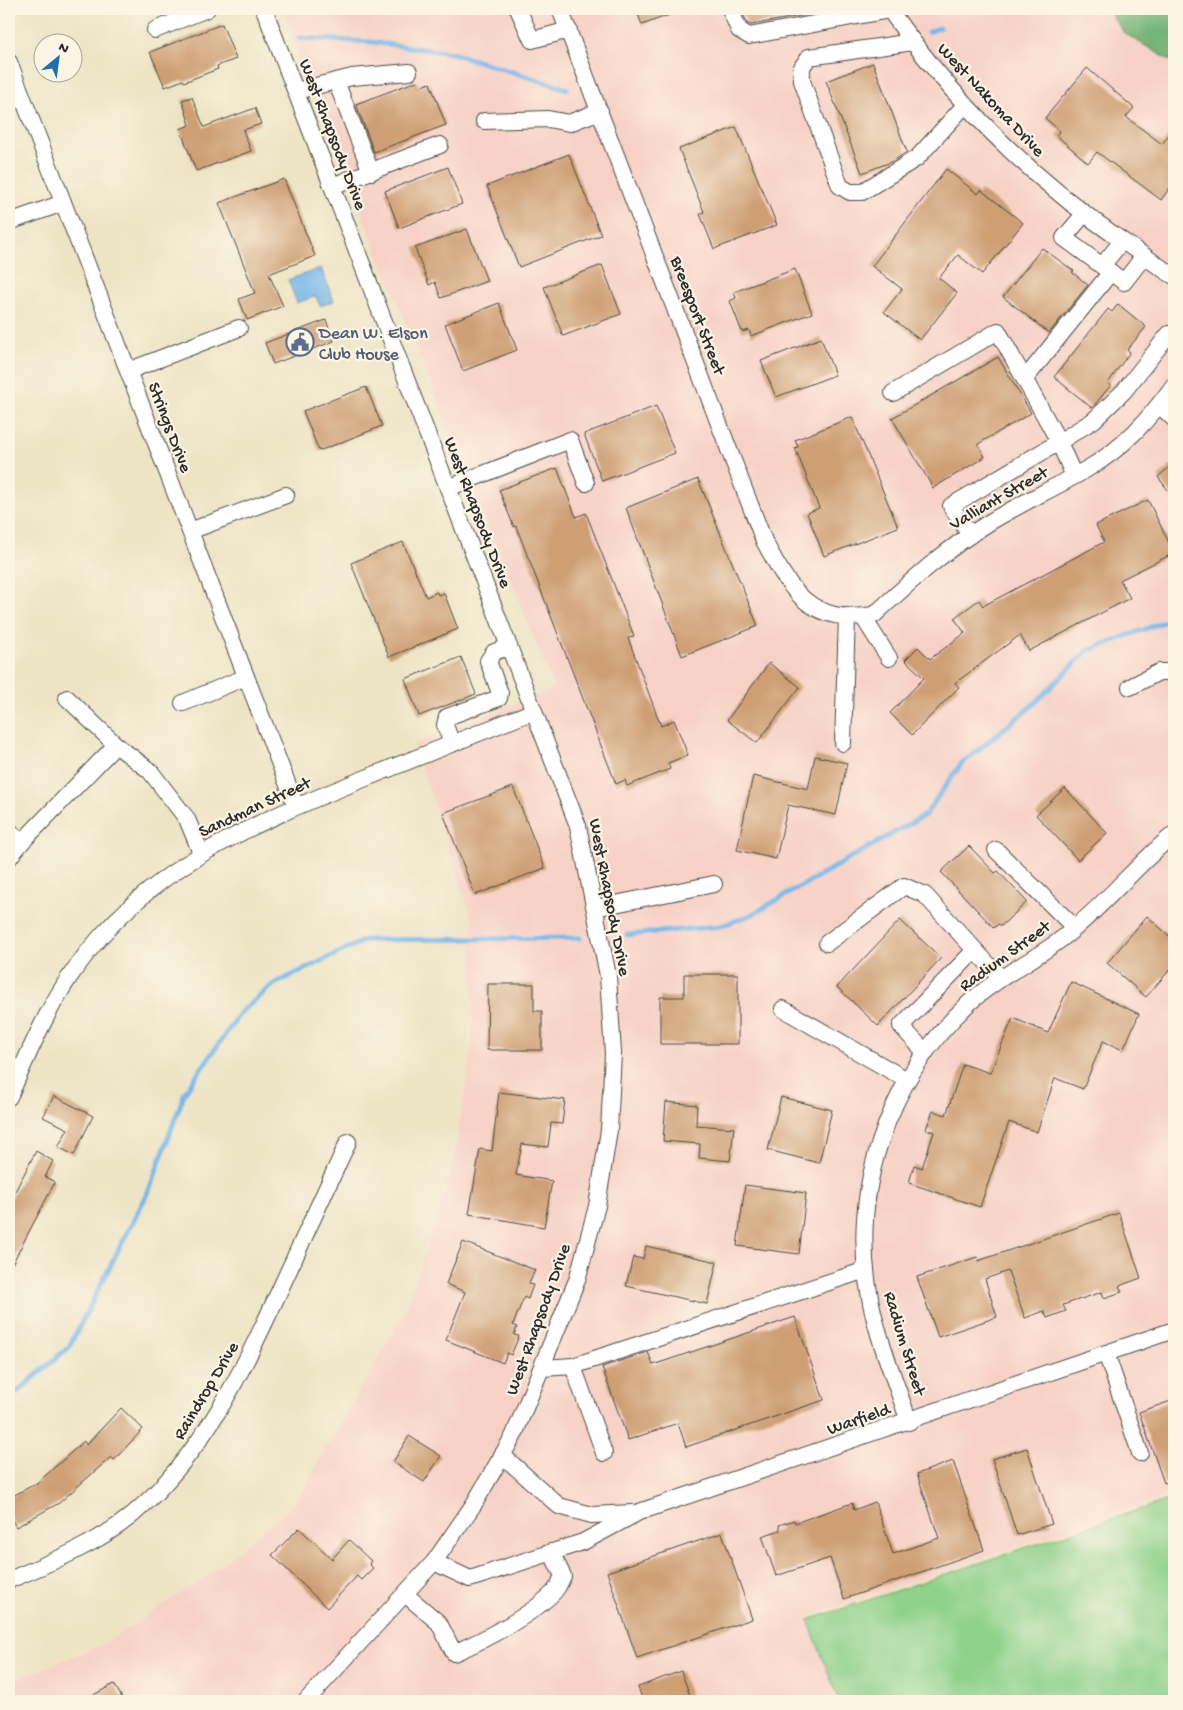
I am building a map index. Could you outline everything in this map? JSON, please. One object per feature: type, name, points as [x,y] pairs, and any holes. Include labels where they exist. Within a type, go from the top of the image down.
[{"type":"street","points":[[155,30],[207,9]]},
{"type":"street","name":"West Rhapsody Drive","points":[[264,9],[578,826],[609,985],[613,1053],[609,1130],[597,1206],[577,1280],[543,1368],[514,1435],[474,1504],[434,1562],[306,1701]]},
{"type":"street","points":[[518,9],[532,40],[568,30]]},
{"type":"street","name":"Breesport Street","points":[[560,9],[764,541],[785,580],[803,600],[829,615],[855,617]]},
{"type":"street","points":[[730,9],[739,30],[749,36],[889,9]]},
{"type":"street","name":"West Nakoma Drive","points":[[889,9],[940,78],[1005,147],[1084,214],[1174,276]]},
{"type":"street","points":[[913,42],[809,58],[802,67],[802,81],[840,186],[850,192],[862,192],[917,158],[965,105]]},
{"type":"street","name":"Strings Drive","points":[[9,62],[14,92],[63,203],[296,806]]},
{"type":"street","points":[[296,91],[358,76],[409,72]]},
{"type":"street","points":[[336,81],[370,172]]},
{"type":"street","points":[[484,121],[548,119],[570,123],[600,112]]},
{"type":"street","points":[[332,186],[440,145]]},
{"type":"street","points":[[9,222],[63,203]]},
{"type":"street","points":[[1084,214],[1064,238],[1124,282],[1144,256]]},
{"type":"street","points":[[1025,379],[1107,269],[1122,241]]},
{"type":"street","points":[[128,371],[239,328]]},
{"type":"street","points":[[893,393],[998,330],[1059,442],[1074,476]]},
{"type":"street","points":[[970,536],[951,506],[1094,420],[1124,391],[1172,332]]},
{"type":"street","name":"Valliant Street","points":[[855,617],[874,615],[936,558],[990,522],[1074,476],[1114,450],[1138,430],[1173,389]]},
{"type":"street","points":[[1159,405],[1174,419]]},
{"type":"street","points":[[448,488],[570,440],[586,483]]},
{"type":"street","points":[[190,531],[286,495]]},
{"type":"street","points":[[855,617],[889,658]]},
{"type":"street","points":[[843,742],[855,617]]},
{"type":"street","points":[[452,744],[445,725],[447,718],[499,698],[500,693],[488,661],[494,652],[509,647]]},
{"type":"street","points":[[1130,688],[1159,672],[1174,672]]},
{"type":"street","points":[[183,703],[246,677]]},
{"type":"street","points":[[68,698],[116,746],[150,771],[186,819],[201,853]]},
{"type":"street","name":"Sandman Street","points":[[9,1097],[50,1006],[76,968],[104,933],[137,900],[173,872],[201,853],[246,828],[296,806],[534,712]]},
{"type":"street","points":[[9,858],[116,746]]},
{"type":"street","points":[[9,830],[21,844]]},
{"type":"street","name":"Radium Street","points":[[909,1422],[880,1335],[871,1303],[866,1270],[864,1237],[871,1172],[889,1117],[907,1080],[925,1052],[969,1003],[1096,911],[1154,851],[1174,834]]},
{"type":"street","points":[[996,850],[1075,928]]},
{"type":"street","points":[[595,908],[714,884]]},
{"type":"street","points":[[827,943],[904,886],[925,895],[1001,978]]},
{"type":"street","points":[[925,1052],[902,1026],[975,950]]},
{"type":"street","points":[[783,1009],[907,1080]]},
{"type":"street","name":"Raindrop Drive","points":[[9,1580],[97,1539],[131,1515],[180,1469],[200,1440],[250,1356],[348,1142]]},
{"type":"street","points":[[543,1368],[573,1366],[866,1270]]},
{"type":"street","name":"Warfield","points":[[434,1562],[470,1579],[583,1542],[639,1512],[909,1422],[1174,1330]]},
{"type":"street","points":[[1106,1353],[1140,1453]]},
{"type":"street","points":[[573,1366],[604,1453]]},
{"type":"street","name":"Warfield","points":[[502,1455],[559,1506],[592,1515],[639,1512]]},
{"type":"street","points":[[405,1594],[439,1623],[454,1653],[481,1641],[536,1606],[554,1592],[563,1576],[551,1552]]},
{"type":"shaded area","points":[[284,9],[1107,9],[1124,33],[1174,63],[1174,1494],[806,1617],[838,1701],[9,1701],[12,1681],[102,1645],[207,1576],[294,1505],[406,1310],[452,1169],[473,1039],[472,918],[414,744],[554,688],[301,64]]},
{"type":"green space","points":[[1107,9],[1174,9],[1174,63],[1124,33]]},
{"type":"green space","points":[[1174,1498],[1174,1701],[839,1701],[808,1620]]},
{"type":"water","points":[[321,268],[334,301],[320,306],[316,296],[297,303],[288,280]]},
{"type":"building","points":[[636,9],[682,9],[682,10],[642,25]]},
{"type":"building","points":[[741,9],[806,9],[806,15],[751,25],[747,23]]},
{"type":"building","points":[[222,24],[236,59],[217,66],[218,69],[165,87],[150,52]]},
{"type":"building","points":[[873,63],[907,152],[891,162],[862,173],[826,81]]},
{"type":"building","points":[[1087,68],[1134,108],[1126,117],[1162,144],[1174,128],[1174,182],[1161,200],[1097,152],[1088,163],[1056,135],[1060,131],[1045,118]]},
{"type":"building","points":[[417,81],[419,87],[430,83],[446,125],[374,152],[356,104]]},
{"type":"building","points":[[192,97],[204,127],[255,108],[261,124],[243,130],[251,151],[196,171],[180,129],[190,125],[182,100]]},
{"type":"building","points":[[736,127],[777,225],[714,249],[700,214],[704,212],[679,149]]},
{"type":"building","points":[[569,154],[601,235],[519,267],[487,186]]},
{"type":"building","points":[[448,167],[462,204],[399,228],[385,191]]},
{"type":"building","points":[[946,169],[978,194],[981,190],[1023,223],[982,274],[958,255],[939,278],[957,293],[920,340],[884,312],[902,289],[872,266]]},
{"type":"building","points":[[284,179],[315,256],[269,274],[283,306],[247,320],[239,299],[255,293],[219,203]]},
{"type":"building","points":[[467,229],[487,281],[441,298],[435,282],[429,285],[415,248]]},
{"type":"building","points":[[1042,248],[1074,271],[1072,272],[1088,285],[1049,333],[1003,297]]},
{"type":"building","points":[[602,265],[621,314],[563,336],[544,287]]},
{"type":"building","points":[[795,269],[812,313],[751,336],[749,330],[742,332],[730,301],[736,298],[734,292]]},
{"type":"building","points":[[499,303],[517,350],[463,371],[445,324]]},
{"type":"building","points":[[1118,304],[1146,327],[1127,350],[1130,352],[1108,383],[1111,385],[1092,408],[1054,377],[1108,309],[1112,312]]},
{"type":"building","name":"Dean W. Elson Club House","points":[[326,320],[334,341],[273,364],[265,343]]},
{"type":"building","points":[[821,338],[835,375],[776,397],[761,361]]},
{"type":"building","points":[[998,357],[1031,413],[978,444],[985,457],[933,488],[892,418]]},
{"type":"building","points":[[366,387],[382,426],[319,451],[303,411]]},
{"type":"building","points":[[656,406],[675,453],[602,481],[584,434]]},
{"type":"building","points":[[852,417],[898,527],[824,556],[807,513],[819,508],[795,448],[798,447],[795,440]]},
{"type":"building","points":[[1174,463],[1174,498],[1158,477]]},
{"type":"building","points":[[557,468],[576,517],[586,513],[634,636],[628,638],[661,726],[674,720],[688,755],[668,763],[670,769],[627,786],[625,780],[616,784],[516,526],[514,527],[499,490]]},
{"type":"building","points":[[698,479],[758,626],[682,656],[626,508]]},
{"type":"building","points":[[1148,500],[1174,553],[1120,580],[1130,598],[1029,651],[1020,635],[955,683],[959,687],[912,735],[890,713],[924,678],[905,660],[918,647],[930,659],[965,633],[954,618],[979,600],[983,606],[1104,542],[1096,525]]},
{"type":"building","points":[[403,542],[426,597],[437,592],[438,595],[444,593],[458,629],[389,657],[351,563]]},
{"type":"building","points":[[461,657],[476,694],[419,716],[405,679]]},
{"type":"building","points":[[769,663],[800,687],[757,743],[727,720]]},
{"type":"building","points":[[815,756],[847,763],[836,815],[788,805],[776,859],[737,850],[753,776],[808,789]]},
{"type":"building","points":[[513,787],[545,868],[475,895],[443,813]]},
{"type":"building","points":[[1065,788],[1107,833],[1078,860],[1036,815]]},
{"type":"building","points":[[969,846],[995,873],[998,871],[1027,902],[1001,926],[998,924],[994,928],[941,872]]},
{"type":"building","points":[[1147,916],[1174,940],[1174,965],[1146,997],[1107,963]]},
{"type":"building","points":[[900,920],[941,958],[878,1026],[837,987]]},
{"type":"building","points":[[684,974],[738,974],[738,1044],[660,1044],[660,997],[684,997]]},
{"type":"building","points":[[1071,982],[1139,1014],[1123,1050],[1103,1041],[1083,1089],[1055,1078],[1037,1132],[1009,1122],[980,1207],[909,1183],[914,1165],[922,1168],[934,1132],[926,1129],[933,1111],[946,1115],[963,1064],[990,1073],[1013,1018],[1048,1033]]},
{"type":"building","points":[[488,984],[534,984],[534,1011],[542,1011],[542,1050],[487,1050]]},
{"type":"building","points":[[499,1092],[565,1100],[562,1124],[551,1123],[548,1147],[522,1144],[516,1175],[552,1181],[544,1227],[469,1214],[480,1149],[492,1151]]},
{"type":"building","points":[[54,1096],[93,1116],[74,1155],[58,1147],[68,1129],[43,1117]]},
{"type":"building","points":[[781,1097],[832,1110],[819,1163],[768,1150]]},
{"type":"building","points":[[666,1102],[697,1105],[696,1125],[734,1128],[730,1161],[699,1158],[700,1144],[663,1141]]},
{"type":"building","points":[[36,1151],[53,1161],[45,1177],[55,1182],[9,1270],[9,1203]]},
{"type":"building","points":[[745,1185],[806,1193],[799,1254],[737,1246]]},
{"type":"building","points":[[1119,1213],[1141,1278],[1119,1286],[1122,1292],[1104,1298],[1102,1292],[1063,1305],[1066,1311],[1047,1318],[1044,1311],[1025,1318],[1008,1271],[985,1279],[997,1317],[938,1337],[917,1277],[977,1257],[978,1261]]},
{"type":"building","points":[[463,1242],[535,1270],[529,1284],[533,1285],[528,1299],[524,1297],[513,1325],[517,1327],[514,1335],[519,1336],[511,1355],[507,1353],[503,1363],[446,1340],[465,1292],[446,1284]]},
{"type":"building","points":[[646,1246],[717,1262],[707,1304],[626,1286],[633,1257],[643,1259]]},
{"type":"building","points":[[795,1317],[824,1400],[686,1447],[678,1423],[628,1440],[602,1367],[648,1352],[653,1365]]},
{"type":"building","points":[[1174,1400],[1174,1480],[1164,1483],[1139,1412]]},
{"type":"building","points":[[121,1408],[143,1429],[114,1460],[111,1457],[59,1503],[16,1527],[9,1515],[9,1498],[37,1483],[84,1441],[86,1445]]},
{"type":"building","points":[[409,1436],[441,1456],[424,1482],[393,1462]]},
{"type":"building","points":[[1027,1448],[1052,1524],[1017,1535],[992,1459]]},
{"type":"building","points":[[953,1461],[984,1550],[844,1599],[830,1558],[776,1576],[762,1536],[780,1530],[779,1525],[794,1520],[795,1523],[852,1503],[854,1510],[875,1502],[893,1554],[939,1538],[917,1474]]},
{"type":"building","points":[[299,1528],[332,1559],[349,1540],[371,1561],[369,1564],[373,1568],[361,1580],[357,1576],[327,1608],[272,1555]]},
{"type":"building","points":[[722,1533],[752,1619],[637,1658],[607,1572]]},
{"type":"building","points":[[681,1671],[692,1701],[643,1701],[638,1687]]},
{"type":"building","points":[[114,1684],[124,1701],[82,1701]]},
{"type":"waterway","points":[[928,32],[939,28]]},
{"type":"waterway","points":[[299,38],[371,42],[452,53],[567,89]]},
{"type":"waterway","points":[[627,935],[721,926],[751,915],[925,815],[961,764],[1034,704],[1087,651],[1174,618]]},
{"type":"waterway","points":[[9,1399],[69,1347],[150,1188],[185,1092],[241,1012],[274,984],[365,940],[580,938]]},
{"type":"place","name":"Dean W. Elson Club House","points":[[300,342]]}]
